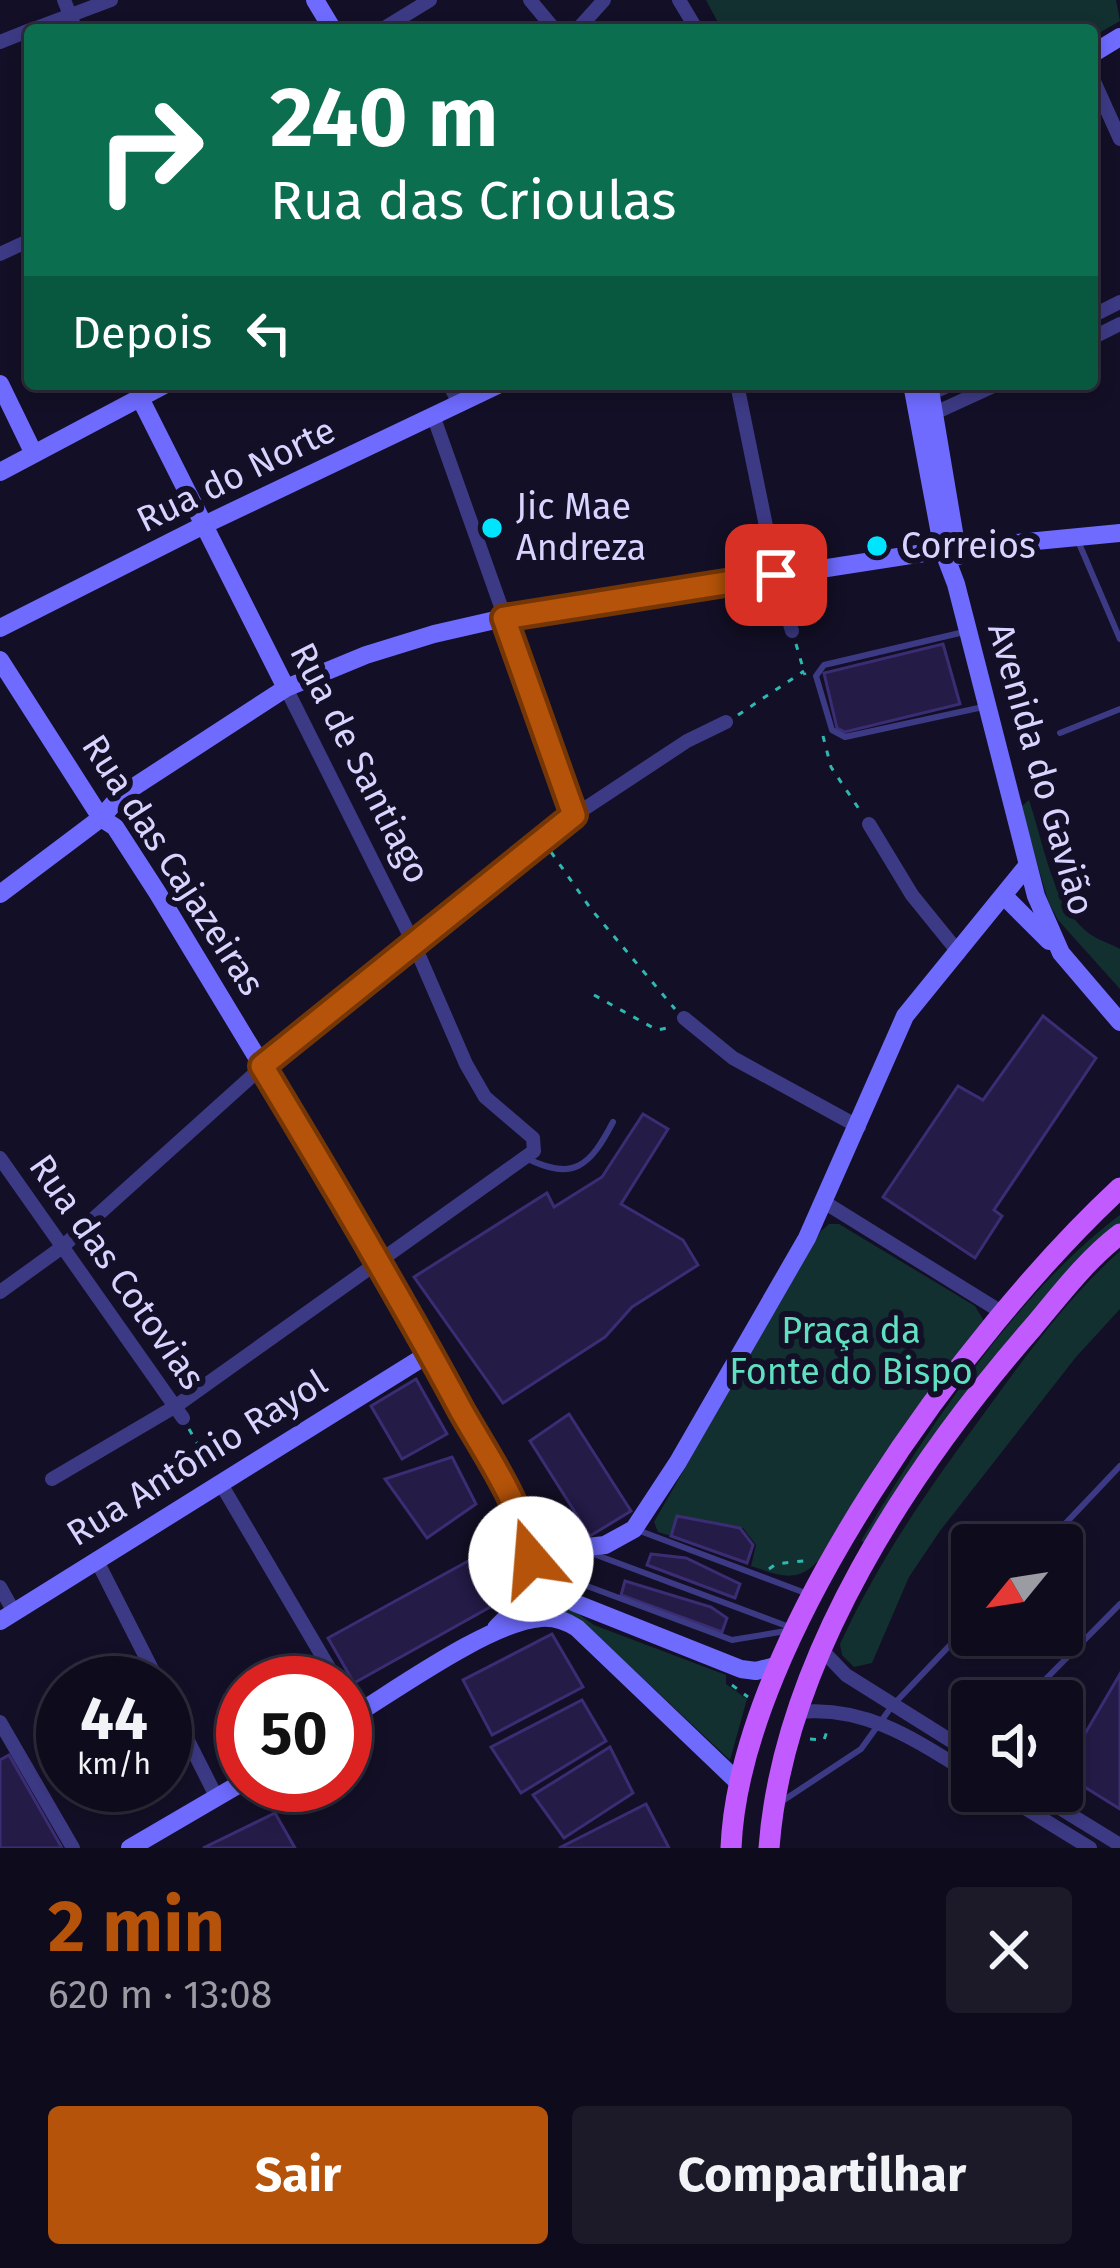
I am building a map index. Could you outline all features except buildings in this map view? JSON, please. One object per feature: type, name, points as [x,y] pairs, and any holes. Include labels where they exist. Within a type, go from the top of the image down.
[{"type":"main road","points":[[731,1848],[739,1783],[754,1727],[811,1595],[919,1425],[1003,1313],[1117,1191]]},
{"type":"main road","points":[[770,1848],[772,1814],[799,1712],[869,1555],[981,1390],[1096,1255],[1120,1234]]},
{"type":"street","points":[[70,15],[111,0]]},
{"type":"street","points":[[391,24],[430,0]]},
{"type":"street","points":[[530,0],[549,24]]},
{"type":"street","points":[[583,24],[604,0]]},
{"type":"street","points":[[1098,90],[1120,140]]},
{"type":"street","points":[[0,384],[34,454]]},
{"type":"street","points":[[452,390],[460,405]]},
{"type":"street","name":"Rua do Norte","points":[[0,628],[489,390]]},
{"type":"street","points":[[738,390],[792,631]]},
{"type":"street","points":[[924,399],[968,390]]},
{"type":"street","points":[[0,472],[136,391]]},
{"type":"street","name":"Rua de Santiago","points":[[136,391],[413,944],[466,1064],[485,1097],[535,1144],[526,1158]]},
{"type":"street","name":"Avenida do Gavião","points":[[924,399],[956,584],[1043,916],[1061,953],[1120,1022]]},
{"type":"street","points":[[434,418],[574,815]]},
{"type":"street","points":[[0,894],[100,818],[120,796],[286,688],[366,655],[504,618],[951,549],[1120,533]]},
{"type":"street","name":"Rua das Cajazeiras","points":[[0,661],[100,818],[115,827],[147,875],[380,1261],[569,1599],[741,1669],[779,1665]]},
{"type":"street","points":[[0,1292],[61,1248],[262,1066],[574,815],[687,741],[726,722]]},
{"type":"street","points":[[869,824],[911,895],[959,953]]},
{"type":"street","points":[[520,1515],[555,1541],[578,1548],[612,1543],[634,1529],[678,1462],[824,1202],[893,1036],[1028,866]]},
{"type":"street","points":[[1004,896],[1061,953]]},
{"type":"street","points":[[684,1018],[733,1058],[859,1127]]},
{"type":"street","name":"Rua das Cotovias","points":[[0,1158],[179,1412]]},
{"type":"street","points":[[52,1479],[179,1412],[526,1158]]},
{"type":"street","points":[[824,1202],[1003,1313]]},
{"type":"street","name":"Rua Antônio Rayol","points":[[7,1616],[430,1353]]},
{"type":"street","points":[[221,1484],[322,1656]]},
{"type":"street","points":[[488,1636],[523,1600],[529,1581],[529,1548],[520,1515]]},
{"type":"street","points":[[96,1559],[145,1656]]},
{"type":"street","points":[[0,1587],[7,1616]]},
{"type":"street","points":[[372,1705],[488,1636],[541,1618],[570,1624],[739,1783]]},
{"type":"street","points":[[823,1651],[846,1675],[951,1741]]},
{"type":"street","points":[[799,1712],[834,1710],[882,1723],[951,1763]]},
{"type":"street","points":[[1,1726],[74,1848]]},
{"type":"street","points":[[192,1748],[216,1796]]},
{"type":"street","points":[[130,1848],[216,1799]]},
{"type":"street","points":[[1032,1812],[1090,1848]]},
{"type":"street","points":[[1066,1812],[1120,1845]]},
{"type":"lane","points":[[1076,537],[1120,639]]},
{"type":"lane","points":[[967,631],[824,665],[816,676],[832,730],[845,737],[986,706]]},
{"type":"lane","points":[[1060,733],[1120,709]]},
{"type":"lane","points":[[526,1158],[562,1172],[574,1169],[601,1145],[614,1122]]},
{"type":"lane","points":[[1065,1524],[1120,1466]]},
{"type":"lane","points":[[520,1515],[578,1580],[597,1592],[732,1640],[796,1629]]},
{"type":"lane","points":[[634,1529],[811,1595]]},
{"type":"lane","points":[[578,1548],[796,1629]]},
{"type":"lane","points":[[1045,1680],[1120,1604]]},
{"type":"lane","points":[[772,1814],[797,1788],[862,1749],[892,1706],[951,1644]]},
{"type":"path","points":[[726,722],[804,671]]},
{"type":"path","points":[[543,841],[591,909],[684,1018],[657,1030],[594,995]]},
{"type":"path","name":"Rua das Cotovias","points":[[179,1412],[221,1484]]},
{"type":"green space","points":[[706,0],[1116,0],[1120,21],[1098,34],[1098,24],[719,24]]},
{"type":"green space","points":[[1029,800],[1050,870],[1074,919],[1098,939],[1120,949],[1120,989],[1058,920],[1048,901],[1021,807]]},
{"type":"green space","points":[[1120,1215],[1120,1224],[1112,1228],[867,1544],[861,1541],[945,1410],[1010,1323],[1045,1283]]},
{"type":"green space","name":"Praça da Fonte do Bispo","points":[[829,1224],[839,1224],[975,1306],[984,1321],[826,1552],[792,1576],[751,1566],[756,1545],[743,1528],[678,1516],[671,1536],[658,1532],[654,1522]]},
{"type":"green space","points":[[1120,1251],[1120,1309],[1076,1357],[940,1531],[909,1577],[872,1663],[854,1667],[842,1655],[840,1644],[908,1522],[1034,1346]]},
{"type":"green space","points":[[542,1567],[563,1603],[594,1625],[726,1675],[726,1684],[747,1699],[730,1760],[589,1628],[533,1600]]},
{"type":"place","name":"Jic Mae Andreza","points":[[492,528]]},
{"type":"place","name":"Correios","points":[[877,546]]},
{"type":"route","points":[[531,1559],[521,1522],[492,1466],[380,1261],[262,1066],[574,815],[504,618],[776,575]]}]
